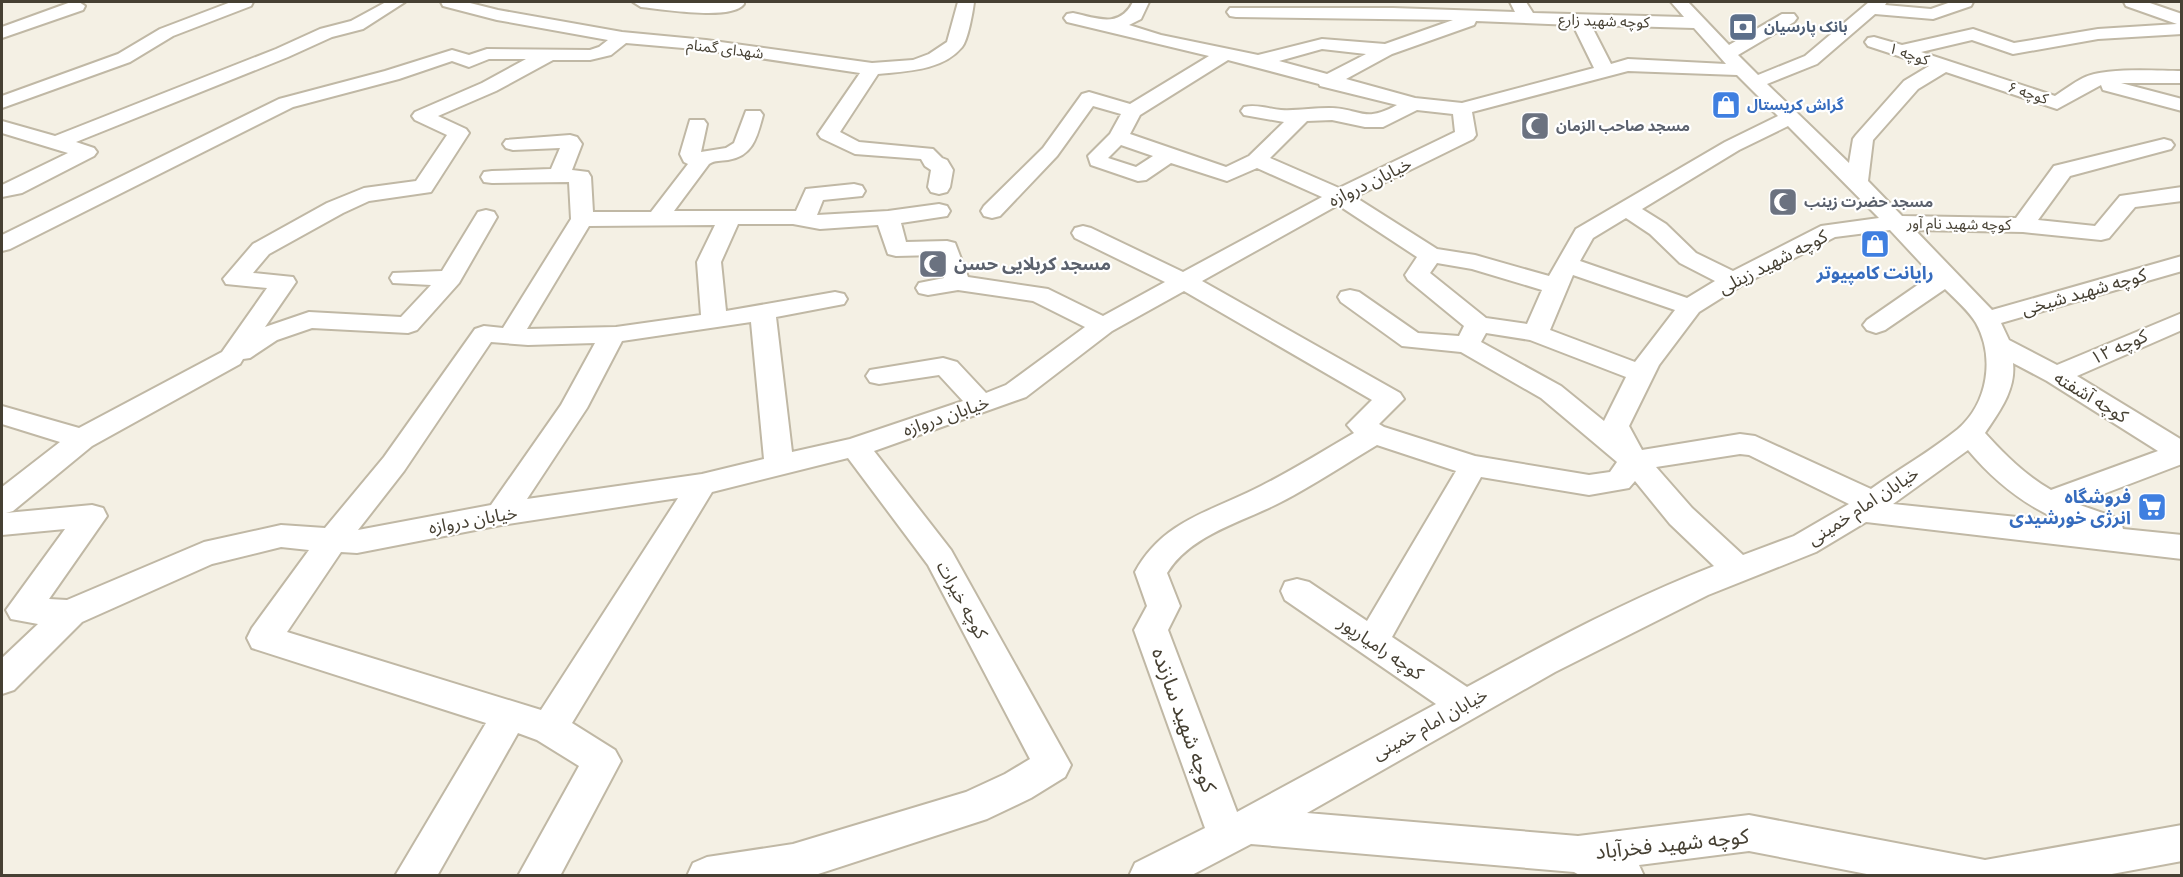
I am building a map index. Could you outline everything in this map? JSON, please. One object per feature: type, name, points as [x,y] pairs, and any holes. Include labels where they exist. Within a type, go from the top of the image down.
[{"type":"street","points":[[2,102],[124,58],[168,33],[245,2]]},
{"type":"street","points":[[60,142],[282,53],[326,33],[357,25],[397,2]]},
{"type":"street","name":"شهدای گمنام","points":[[449,2],[497,15],[622,37],[706,45],[872,69],[916,65],[935,58],[955,44],[966,2]]},
{"type":"street","points":[[641,2],[726,8],[736,2]]},
{"type":"street","points":[[1114,26],[1135,15],[1141,2]]},
{"type":"street","points":[[1518,2],[1527,18]]},
{"type":"street","points":[[1536,333],[1561,275],[1584,234],[1624,208],[1787,113],[1811,60],[1876,5],[1914,14],[1933,14],[1965,2]]},
{"type":"street","points":[[2132,2],[2181,20]]},
{"type":"street","points":[[2,33],[77,6]]},
{"type":"street","name":"کوچه شهید زارع","points":[[1228,17],[1389,7],[1481,17],[1580,21],[1689,12]]},
{"type":"street","points":[[1689,12],[1857,182],[1946,277],[1992,332]]},
{"type":"street","points":[[1169,155],[1138,175],[1098,160],[1098,156],[1119,137],[1132,111],[1217,52],[1228,17]]},
{"type":"street","points":[[1327,82],[1386,50],[1481,17]]},
{"type":"street","points":[[1072,18],[1114,26],[1157,40],[1258,61],[1327,82],[1414,104],[1462,109],[1628,65],[1742,68],[1811,60]]},
{"type":"street","points":[[1742,68],[1788,18]]},
{"type":"street","points":[[1580,21],[1605,71]]},
{"type":"street","points":[[1902,51],[1973,34],[2013,48],[2098,34],[2181,29]]},
{"type":"street","points":[[3,242],[286,103],[392,75],[452,55],[469,61],[487,54],[590,55],[605,51],[622,37]]},
{"type":"street","name":"کوچه ۱","points":[[1874,42],[1943,66]]},
{"type":"street","points":[[1258,61],[1322,44],[1386,50]]},
{"type":"street","points":[[231,358],[284,282],[235,279],[261,249],[335,208],[364,195],[423,188],[459,133],[422,116],[489,87],[550,54]]},
{"type":"street","points":[[1857,182],[1863,139],[1911,86],[1943,66]]},
{"type":"street","name":"کوچه ۶","points":[[1943,66],[2057,103],[2091,81],[2132,76],[2181,77]]},
{"type":"street","points":[[872,69],[828,134],[855,148],[926,153],[931,156],[932,162],[940,164],[942,170],[939,187]]},
{"type":"street","points":[[2091,81],[2181,105]]},
{"type":"street","points":[[992,211],[1050,152],[1089,98],[1132,111]]},
{"type":"street","points":[[1251,111],[1294,116],[1332,114],[1365,121],[1383,121],[1414,104]]},
{"type":"street","name":"خیابان دروازه","points":[[70,614],[204,554],[281,536],[357,542],[501,514],[702,484],[855,447],[981,405],[1016,391],[1103,326],[1339,196],[1466,135],[1462,109]]},
{"type":"street","points":[[657,219],[702,160],[711,155],[732,154],[739,151],[743,146],[753,115]]},
{"type":"street","points":[[1119,137],[1227,175],[1256,160],[1297,121],[1298,118],[1294,116]]},
{"type":"street","points":[[697,124],[690,154],[691,158],[702,160]]},
{"type":"street","points":[[2,127],[60,142],[87,152],[14,188],[2,191]]},
{"type":"street","points":[[2,147],[31,135]]},
{"type":"street","points":[[513,144],[570,141],[572,144],[559,175]]},
{"type":"street","name":"کوچه شهید نام آور","points":[[2023,225],[2062,171],[2164,145]]},
{"type":"street","points":[[1256,160],[1339,196],[1430,255],[1561,275],[1690,307],[1647,363],[1615,426],[1634,461]]},
{"type":"street","points":[[492,177],[559,175],[580,177],[582,219],[510,337]]},
{"type":"street","points":[[804,218],[814,194],[854,191]]},
{"type":"street","name":"کوچه شهید نام آور","points":[[1895,223],[2023,225],[2101,233],[2128,201],[2181,194]]},
{"type":"street","points":[[1624,208],[1658,229],[1688,258],[1733,280]]},
{"type":"street","points":[[582,219],[804,218],[820,222],[888,218],[939,211]]},
{"type":"street","points":[[2,503],[82,439],[231,358],[268,335],[309,320],[408,325],[450,278],[486,217]]},
{"type":"street","points":[[714,320],[710,262],[729,218]]},
{"type":"street","points":[[888,218],[896,249],[901,251],[947,248],[958,283]]},
{"type":"street","name":"کوچه شهید زینلی","points":[[1690,307],[1733,280],[1828,231],[1895,223]]},
{"type":"street","points":[[1083,233],[1185,282],[1390,399],[1361,425],[1374,434],[1473,466],[1589,485],[1619,481],[1634,461],[1740,444],[1755,446],[1867,507],[2176,546]]},
{"type":"street","points":[[1430,255],[1417,275],[1472,334],[1551,392],[1634,461],[1681,516],[1738,570]]},
{"type":"street","name":"کوچه شهید شیخی","points":[[1992,332],[2181,263]]},
{"type":"street","points":[[1876,325],[1946,277]]},
{"type":"street","points":[[402,278],[450,278]]},
{"type":"street","points":[[928,288],[958,283],[1039,294],[1103,326]]},
{"type":"street","points":[[1350,297],[1411,340],[1472,334],[1536,333],[1642,374]]},
{"type":"street","points":[[538,876],[602,761],[549,728],[264,638],[333,540],[394,464],[484,334],[510,337],[613,335],[835,299]]},
{"type":"street","points":[[763,312],[779,465]]},
{"type":"street","name":"کوچه ۱۲","points":[[2056,375],[2181,320]]},
{"type":"street","name":"کوچه آشفته","points":[[1992,332],[2181,453]]},
{"type":"street","name":"خیابان امام خمینی","points":[[1169,872],[1237,831],[1543,662],[1697,586],[1805,544],[1867,507],[1970,434],[1992,402],[2001,374],[1992,332]]},
{"type":"street","points":[[501,514],[573,408],[613,335]]},
{"type":"street","points":[[879,376],[943,366],[948,368],[981,405]]},
{"type":"street","points":[[2,415],[82,439]]},
{"type":"street","name":"کوچه شهید سازنده","points":[[1237,831],[1151,630],[1164,606],[1151,572],[1156,560],[1166,550],[1210,522],[1270,495],[1374,434]]},
{"type":"street","points":[[1970,434],[2008,475],[2048,503],[2084,520],[2176,546]]},
{"type":"street","name":"کوچه خیرات","points":[[794,869],[973,807],[1018,786],[1052,765],[940,558],[855,447]]},
{"type":"street","points":[[2048,503],[2181,453]]},
{"type":"street","points":[[1372,642],[1473,466]]},
{"type":"street","points":[[549,728],[702,484]]},
{"type":"street","points":[[2,524],[92,516],[23,610],[70,614]]},
{"type":"street","name":"کوچه رامیارپور","points":[[1297,591],[1466,705]]},
{"type":"street","points":[[2,680],[70,614]]},
{"type":"street","points":[[415,876],[509,716]]},
{"type":"street","points":[[1237,831],[1578,854],[1624,876]]},
{"type":"street","name":"کوچه شهید فخرآباد","points":[[1578,854],[1749,833],[1978,876]]},
{"type":"street","points":[[1992,876],[2181,843]]},
{"type":"street","points":[[707,876],[794,869]]},
{"type":"place","name":"بانک پارسیان","points":[[1743,27]]},
{"type":"place","name":"گراش کریستال","points":[[1726,105]]},
{"type":"place","name":"مسجد صاحب الزمان","points":[[1535,126]]},
{"type":"place","name":"مسجد حضرت زینب","points":[[1783,202]]},
{"type":"place","name":"رایانت کامپیوتر","points":[[1875,244]]},
{"type":"place","name":"مسجد کربلایی حسن","points":[[933,264]]},
{"type":"place","name":"فروشگاه انرژی خورشیدی","points":[[2152,507]]}]
